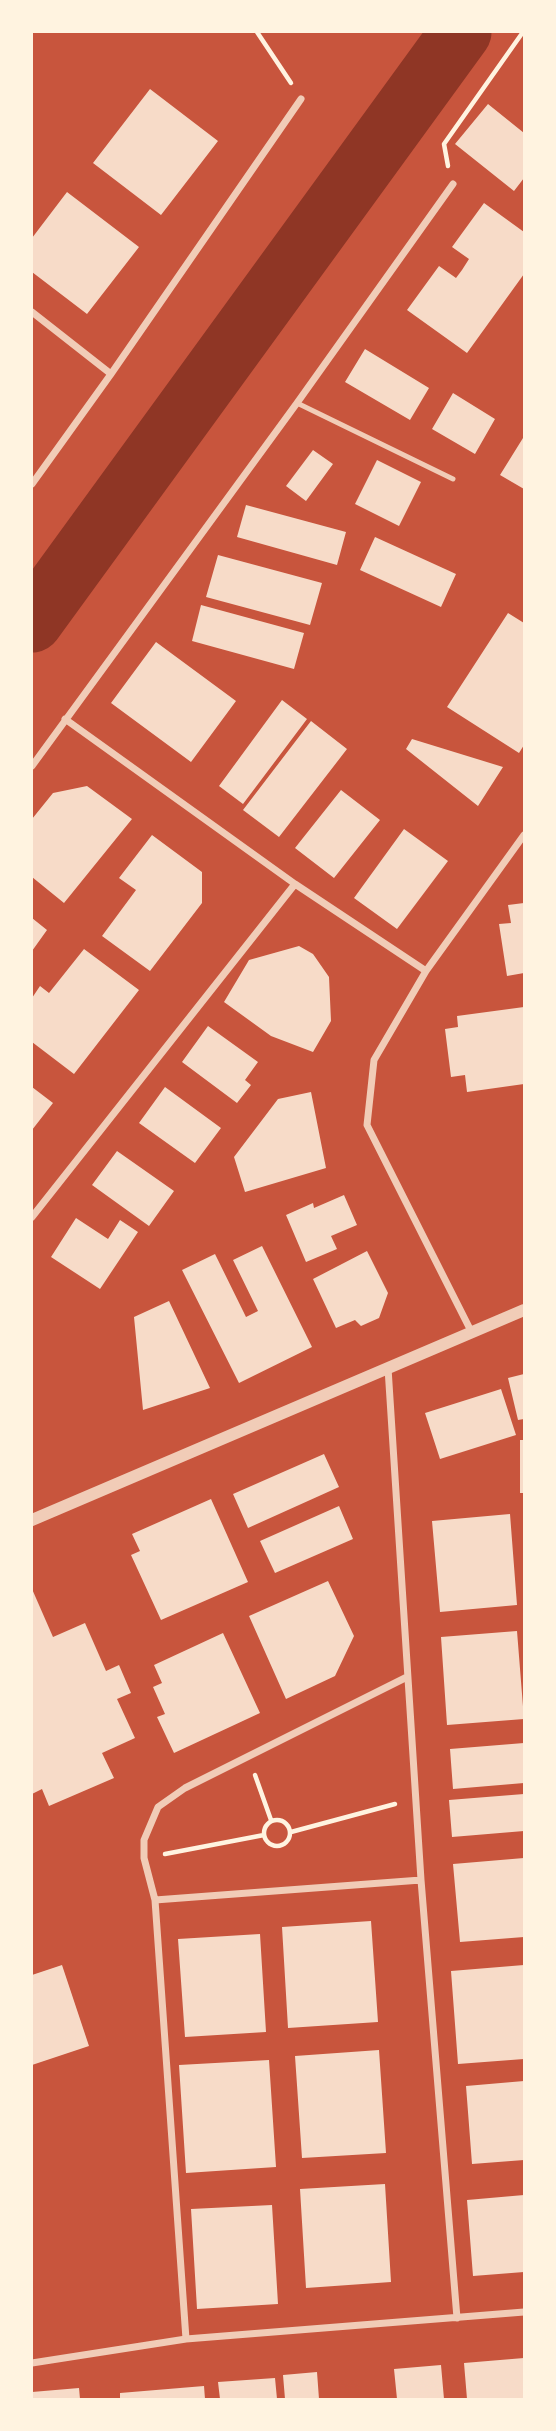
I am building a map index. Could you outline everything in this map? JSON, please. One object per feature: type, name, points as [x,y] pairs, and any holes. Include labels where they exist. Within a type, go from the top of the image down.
[{"type":"street","points":[[32,484],[300,99]]},
{"type":"street","points":[[32,766],[453,184]]},
{"type":"street","points":[[32,312],[111,374]]},
{"type":"street","points":[[65,719],[295,884],[425,971]]},
{"type":"street","points":[[472,1333],[367,1125],[374,1060],[425,971],[524,835]]},
{"type":"street","points":[[32,1217],[295,884]]},
{"type":"street","points":[[32,1520],[524,1310]]},
{"type":"street","points":[[388,1368],[421,1881],[457,2318]]},
{"type":"street","points":[[186,2339],[155,1900],[144,1858],[144,1840],[158,1807],[185,1788],[407,1677]]},
{"type":"street","points":[[155,1900],[421,1881]]},
{"type":"street","points":[[32,2363],[186,2339],[524,2312]]},
{"type":"lane","points":[[297,403],[453,479]]},
{"type":"path","points":[[257,32],[300,99]]},
{"type":"path","points":[[453,184],[444,144],[523,32]]},
{"type":"path","points":[[248,1756],[271,1820]]},
{"type":"path","points":[[291,1832],[416,1798]]},
{"type":"path","points":[[281,1819],[288,1824],[291,1832],[289,1840],[283,1845],[276,1846],[268,1842],[264,1835],[265,1826],[271,1820],[281,1819]]},
{"type":"path","points":[[144,1858],[264,1835]]},
{"type":"building","points":[[150,89],[218,141],[161,215],[93,163]]},
{"type":"building","points":[[488,104],[524,133],[524,178],[514,191],[455,144]]},
{"type":"building","points":[[67,192],[139,247],[87,314],[32,272],[32,238]]},
{"type":"building","points":[[484,203],[524,232],[524,274],[467,353],[407,310],[439,266],[456,278],[462,270],[469,259],[452,247]]},
{"type":"building","points":[[365,349],[429,388],[410,420],[345,382]]},
{"type":"building","points":[[453,393],[495,419],[475,454],[432,429]]},
{"type":"building","points":[[524,439],[524,489],[500,475]]},
{"type":"building","points":[[313,450],[333,464],[306,501],[286,486]]},
{"type":"building","points":[[377,460],[421,482],[399,526],[355,504]]},
{"type":"building","points":[[246,505],[346,532],[337,565],[237,537]]},
{"type":"building","points":[[375,537],[456,574],[441,607],[360,570]]},
{"type":"building","points":[[218,555],[322,583],[310,625],[206,597]]},
{"type":"building","points":[[201,605],[304,633],[294,669],[192,641]]},
{"type":"building","points":[[508,613],[524,623],[524,745],[519,753],[447,707]]},
{"type":"building","points":[[156,642],[236,701],[191,762],[111,703]]},
{"type":"building","points":[[282,700],[307,719],[243,804],[219,786]]},
{"type":"building","points":[[311,721],[347,749],[279,837],[243,810]]},
{"type":"building","points":[[412,739],[503,767],[478,806],[406,749]]},
{"type":"building","points":[[87,786],[132,819],[64,903],[32,877],[32,819],[53,793]]},
{"type":"building","points":[[341,790],[380,820],[334,878],[295,848]]},
{"type":"building","points":[[404,829],[448,861],[397,929],[354,898]]},
{"type":"building","points":[[152,835],[202,872],[202,903],[150,971],[102,936],[136,890],[119,878]]},
{"type":"building","points":[[524,903],[524,973],[507,976],[499,924],[511,923],[508,905]]},
{"type":"building","points":[[32,918],[47,930],[32,951]]},
{"type":"building","points":[[299,946],[313,954],[329,977],[331,1021],[313,1052],[271,1036],[224,1002],[249,960]]},
{"type":"building","points":[[84,949],[139,990],[74,1074],[32,1042],[32,998],[40,986],[49,993]]},
{"type":"building","points":[[524,1007],[524,1084],[467,1092],[465,1075],[451,1077],[445,1029],[458,1027],[457,1016]]},
{"type":"building","points":[[208,1026],[258,1062],[245,1080],[251,1085],[237,1103],[182,1062]]},
{"type":"building","points":[[32,1087],[53,1103],[32,1130]]},
{"type":"building","points":[[165,1087],[221,1128],[195,1163],[139,1123]]},
{"type":"building","points":[[311,1092],[326,1168],[245,1192],[234,1157],[278,1099]]},
{"type":"building","points":[[117,1151],[174,1191],[149,1226],[92,1185]]},
{"type":"building","points":[[344,1195],[357,1225],[331,1236],[337,1249],[306,1262],[286,1215],[313,1203],[314,1208]]},
{"type":"building","points":[[76,1218],[108,1239],[120,1220],[138,1232],[100,1289],[51,1257]]},
{"type":"building","points":[[262,1246],[312,1347],[239,1383],[182,1270],[215,1254],[246,1317],[258,1311],[233,1260]]},
{"type":"building","points":[[367,1251],[388,1293],[379,1318],[361,1326],[355,1320],[336,1328],[313,1279]]},
{"type":"building","points":[[169,1301],[210,1388],[143,1410],[134,1317]]},
{"type":"building","points":[[524,1374],[524,1419],[518,1420],[508,1378]]},
{"type":"building","points":[[501,1389],[516,1435],[440,1459],[425,1413]]},
{"type":"building","points":[[520,1440],[524,1440],[524,1493],[520,1493]]},
{"type":"building","points":[[324,1454],[339,1487],[248,1528],[233,1494]]},
{"type":"building","points":[[211,1499],[248,1582],[161,1620],[131,1555],[140,1551],[132,1534]]},
{"type":"building","points":[[339,1506],[353,1539],[275,1573],[260,1541]]},
{"type":"building","points":[[510,1514],[517,1605],[440,1612],[432,1521]]},
{"type":"building","points":[[328,1581],[354,1636],[335,1676],[286,1699],[249,1616]]},
{"type":"building","points":[[32,1589],[53,1637],[85,1623],[106,1671],[119,1665],[131,1693],[117,1699],[135,1738],[102,1753],[114,1778],[49,1806],[42,1789],[32,1794]]},
{"type":"building","points":[[517,1631],[524,1719],[447,1725],[441,1637]]},
{"type":"building","points":[[223,1633],[260,1713],[174,1753],[157,1717],[165,1714],[153,1687],[162,1683],[154,1665]]},
{"type":"building","points":[[524,1743],[524,1783],[453,1789],[450,1749]]},
{"type":"building","points":[[524,1794],[524,1831],[452,1837],[449,1800]]},
{"type":"building","points":[[524,1858],[524,1937],[460,1942],[453,1864]]},
{"type":"building","points":[[371,1921],[378,2022],[288,2028],[282,1927]]},
{"type":"building","points":[[260,1934],[266,2032],[185,2037],[178,1939]]},
{"type":"building","points":[[62,1965],[89,2046],[32,2065],[32,1975]]},
{"type":"building","points":[[524,1965],[524,2059],[458,2064],[451,1971]]},
{"type":"building","points":[[379,2050],[386,2153],[302,2158],[295,2056]]},
{"type":"building","points":[[269,2060],[276,2167],[186,2173],[179,2065]]},
{"type":"building","points":[[524,2081],[524,2160],[472,2164],[466,2086]]},
{"type":"building","points":[[385,2184],[391,2282],[306,2288],[300,2189]]},
{"type":"building","points":[[524,2195],[524,2272],[473,2276],[467,2200]]},
{"type":"building","points":[[272,2205],[278,2304],[197,2309],[191,2209]]},
{"type":"building","points":[[524,2358],[524,2399],[467,2399],[464,2363]]},
{"type":"building","points":[[441,2365],[444,2399],[397,2399],[394,2369]]},
{"type":"building","points":[[317,2372],[319,2399],[285,2399],[283,2375]]},
{"type":"building","points":[[275,2378],[277,2399],[220,2399],[218,2382]]},
{"type":"building","points":[[204,2386],[205,2399],[120,2399],[120,2393]]},
{"type":"building","points":[[79,2388],[80,2399],[32,2399],[32,2392]]},
{"type":"waterway","points":[[32,622],[461,32]]}]
